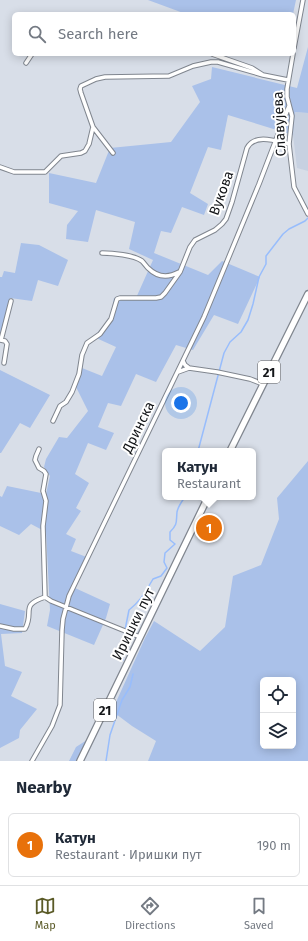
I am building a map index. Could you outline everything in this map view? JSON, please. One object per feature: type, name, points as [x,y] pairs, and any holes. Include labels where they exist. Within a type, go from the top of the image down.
[{"type":"main road","name":"21","points":[[231,448],[308,294]]},
{"type":"main road","name":"Иришки пут","points":[[80,761],[207,500]]},
{"type":"street","points":[[296,37],[303,0]]},
{"type":"street","points":[[26,63],[31,56]]},
{"type":"street","points":[[218,56],[252,68],[263,75]]},
{"type":"street","name":"Славујева","points":[[293,56],[288,80],[287,97],[292,116],[289,144],[294,187],[308,214]]},
{"type":"street","points":[[113,153],[93,127],[80,89],[81,86],[96,79],[105,77],[169,76],[193,66],[218,62],[263,75],[288,80]]},
{"type":"street","name":"Дринска","points":[[32,761],[52,726],[60,705],[62,630],[66,606],[72,587],[178,372],[221,278],[289,106]]},
{"type":"street","points":[[0,167],[14,172],[45,172],[61,156],[85,151],[89,144],[93,127]]},
{"type":"street","name":"Вукова","points":[[53,421],[60,406],[66,402],[72,392],[79,374],[82,355],[87,343],[95,339],[108,325],[114,312],[117,299],[158,298],[165,293],[180,272],[190,247],[195,240],[215,230],[226,219],[247,148],[250,143],[254,140],[260,139],[275,140],[289,144]]},
{"type":"street","points":[[102,253],[130,257],[142,261],[149,269],[167,277],[180,272]]},
{"type":"street","points":[[4,363],[7,344],[5,341],[1,340],[10,301]]},
{"type":"street","points":[[183,361],[189,368]]},
{"type":"street","points":[[178,372],[189,368],[223,373],[263,384]]},
{"type":"street","points":[[39,449],[35,460],[39,468],[46,474],[43,491],[46,501],[43,526],[45,597],[50,601],[66,606],[140,637]]},
{"type":"street","points":[[0,626],[14,629],[25,629],[28,624],[31,604],[34,601],[45,597]]},
{"type":"shaded area","points":[[148,0],[296,0],[293,12],[181,12]]},
{"type":"shaded area","points":[[308,47],[308,113],[295,112],[293,135],[228,115],[221,150],[208,147],[190,193],[208,204],[204,215],[182,207],[171,233],[161,231],[154,253],[208,275],[222,261],[260,277],[238,324],[214,315],[193,350],[176,345],[156,382],[136,374],[121,406],[108,403],[98,427],[114,433],[106,450],[88,443],[75,474],[89,483],[76,508],[81,511],[66,534],[76,539],[71,551],[89,558],[75,588],[110,604],[106,618],[94,645],[47,626],[50,610],[46,532],[31,524],[19,535],[0,526],[0,496],[2,497],[7,486],[46,494],[50,476],[44,467],[46,459],[59,437],[67,438],[88,411],[76,387],[82,368],[102,376],[116,347],[94,337],[110,318],[114,298],[136,298],[153,260],[129,249],[135,222],[96,210],[88,242],[66,239],[67,225],[78,211],[49,203],[49,173],[96,183],[110,148],[171,142],[200,102],[192,86],[211,79],[212,67],[297,88]]},
{"type":"shaded area","points":[[295,112],[308,113],[308,171],[297,168],[293,135]]},
{"type":"shaded area","points":[[21,243],[39,245],[68,260],[58,286],[38,280],[32,301],[10,298],[0,336],[0,277],[2,277],[4,271],[15,273]]},
{"type":"shaded area","points":[[0,370],[50,395],[30,428],[20,423],[1,453],[0,453]]},
{"type":"shaded area","points":[[308,461],[308,761],[148,761],[156,741],[112,711],[154,621],[200,651],[225,627],[233,576],[261,565],[279,519],[277,498]]},
{"type":"shaded area","points":[[0,604],[25,611],[22,633],[1,634],[5,666],[22,672],[11,696],[37,709],[20,730],[19,738],[0,748]]},
{"type":"shaded area","points":[[90,738],[78,761],[69,761],[76,747]]},
{"type":"waterway","points":[[199,448],[224,353],[230,342],[241,332],[248,320],[259,277],[266,264],[266,256],[283,234],[308,218]]},
{"type":"waterway","points":[[123,660],[121,650],[129,610],[140,600],[153,579],[161,576],[167,568],[164,562],[165,553],[175,544],[170,540],[170,532],[175,525],[177,512],[183,500]]},
{"type":"waterway","points":[[106,761],[110,735],[122,700],[130,687],[133,674]]},
{"type":"place","name":"Катун","points":[[209,528]]}]
